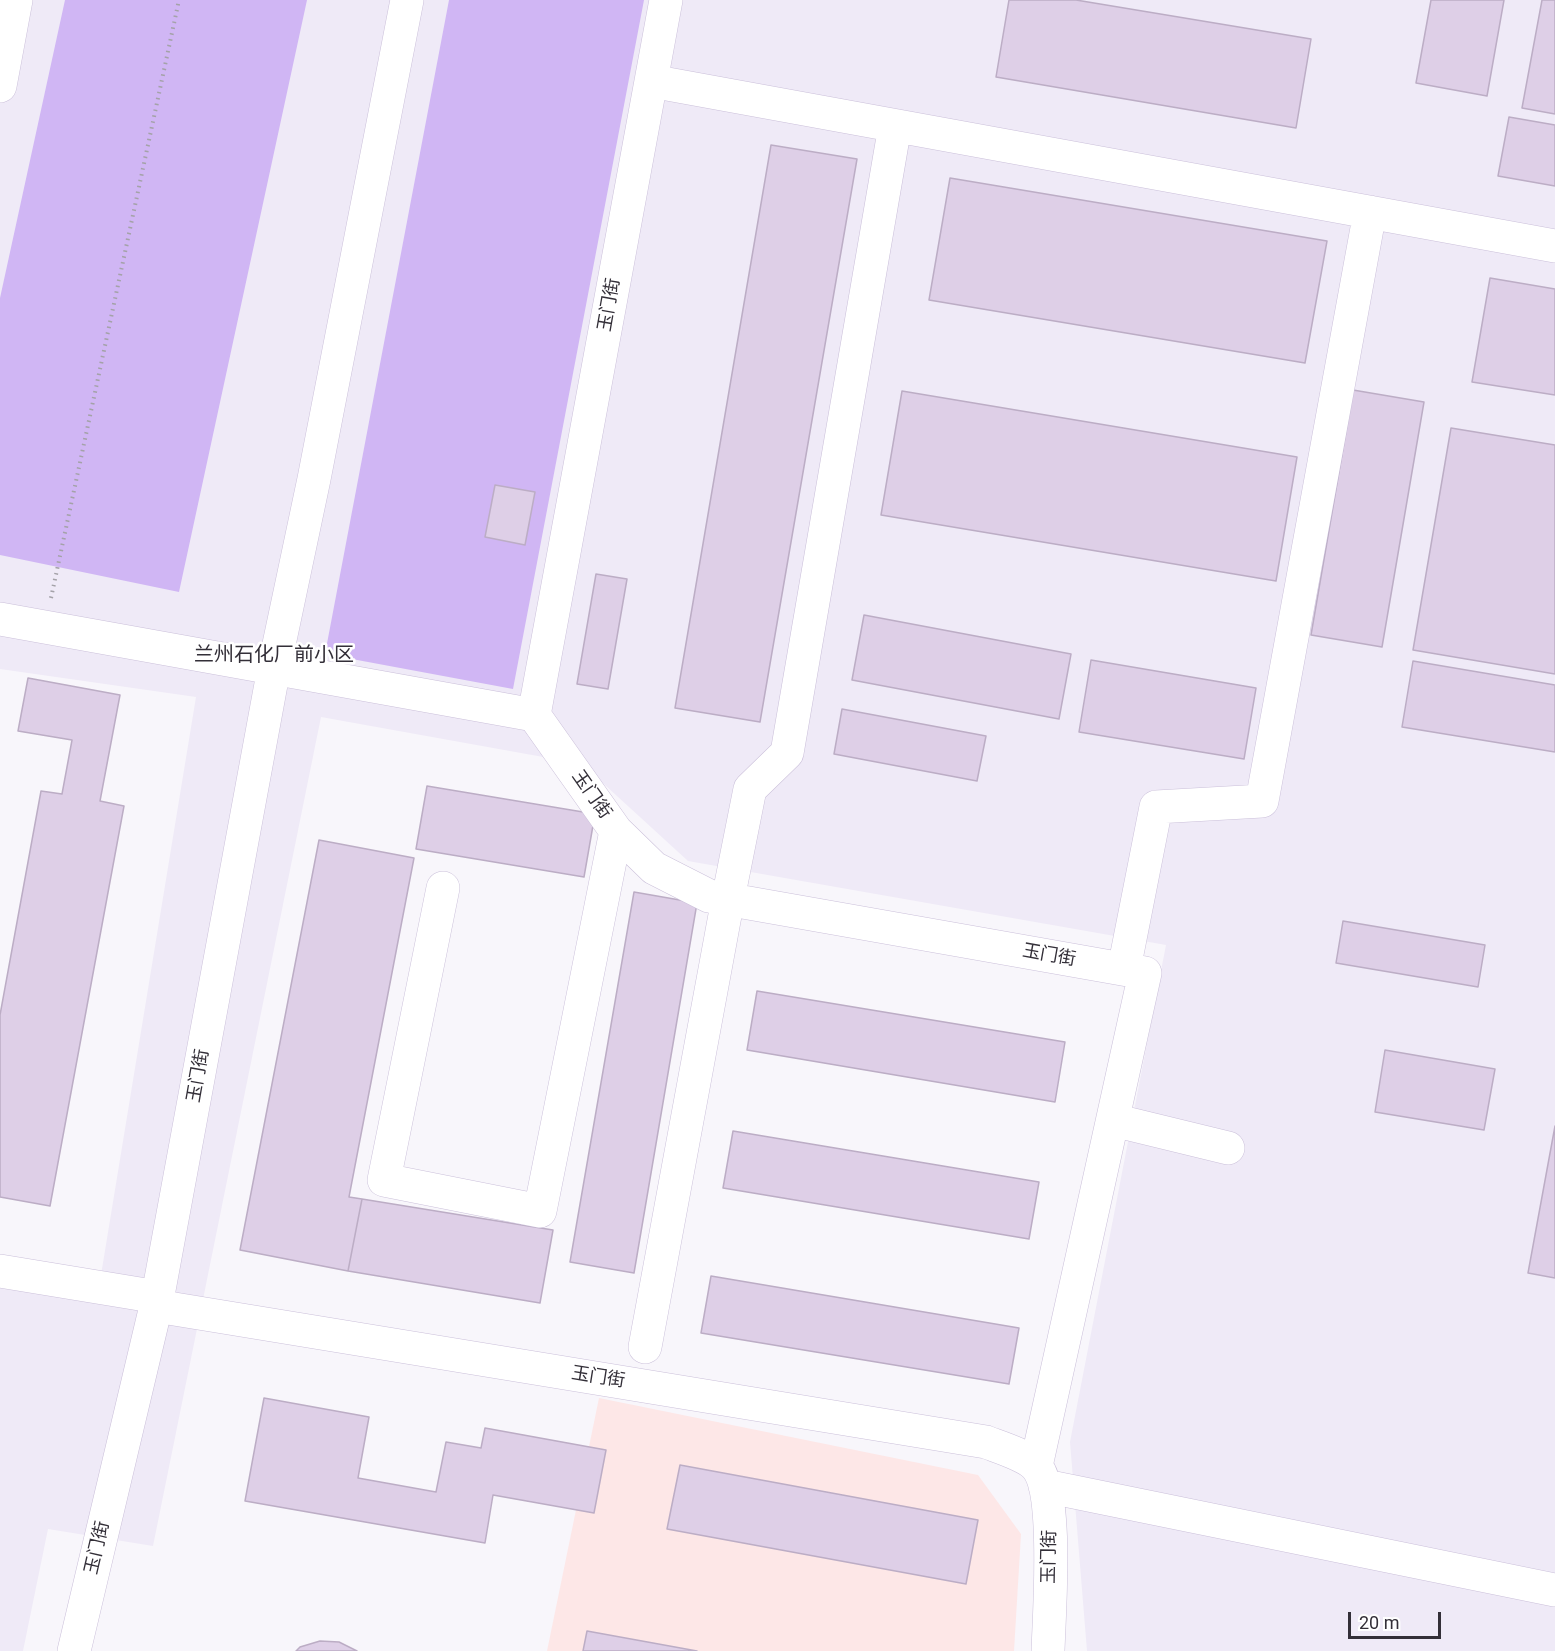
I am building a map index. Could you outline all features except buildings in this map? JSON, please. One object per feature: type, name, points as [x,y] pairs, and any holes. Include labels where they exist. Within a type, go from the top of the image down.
[{"type":"street","points":[[0,86],[16,0]]},
{"type":"street","name":"玉门街","points":[[74,1651],[157,1302],[274,668],[314,479],[407,0]]},
{"type":"street","name":"玉门街","points":[[666,0],[534,715],[616,831],[654,868],[709,896],[1145,973],[1040,1476],[1051,1523],[1048,1651]]},
{"type":"street","points":[[651,81],[1555,246]]},
{"type":"street","points":[[645,1347],[750,789],[787,753],[895,126]]},
{"type":"street","points":[[1124,969],[1156,807],[1262,801],[1370,212]]},
{"type":"street","points":[[0,619],[534,715]]},
{"type":"street","points":[[443,888],[384,1180],[540,1211],[616,831]]},
{"type":"street","points":[[1113,1120],[1228,1148]]},
{"type":"street","points":[[0,1271],[157,1302]]},
{"type":"street","name":"玉门街","points":[[157,1302],[986,1442],[1012,1452],[1040,1476]]},
{"type":"street","points":[[1040,1476],[1555,1590]]},
{"type":"path","points":[[45,627],[179,0]]},
{"type":"shaded area","points":[[0,0],[1555,0],[1555,1651],[1087,1651],[1070,1442],[1166,945],[688,861],[582,764],[321,717],[153,1546],[48,1529],[23,1651],[0,1651],[0,1264],[100,1281],[196,697],[0,669]]},
{"type":"shaded area","points":[[65,0],[307,0],[179,592],[0,555],[0,298]]},
{"type":"shaded area","points":[[449,0],[644,0],[513,689],[325,654]]},
{"type":"shaded area","points":[[599,1398],[978,1475],[1021,1534],[1014,1651],[547,1651]]},
{"type":"district","name":"兰州石化厂前小区","points":[[274,656]]}]
